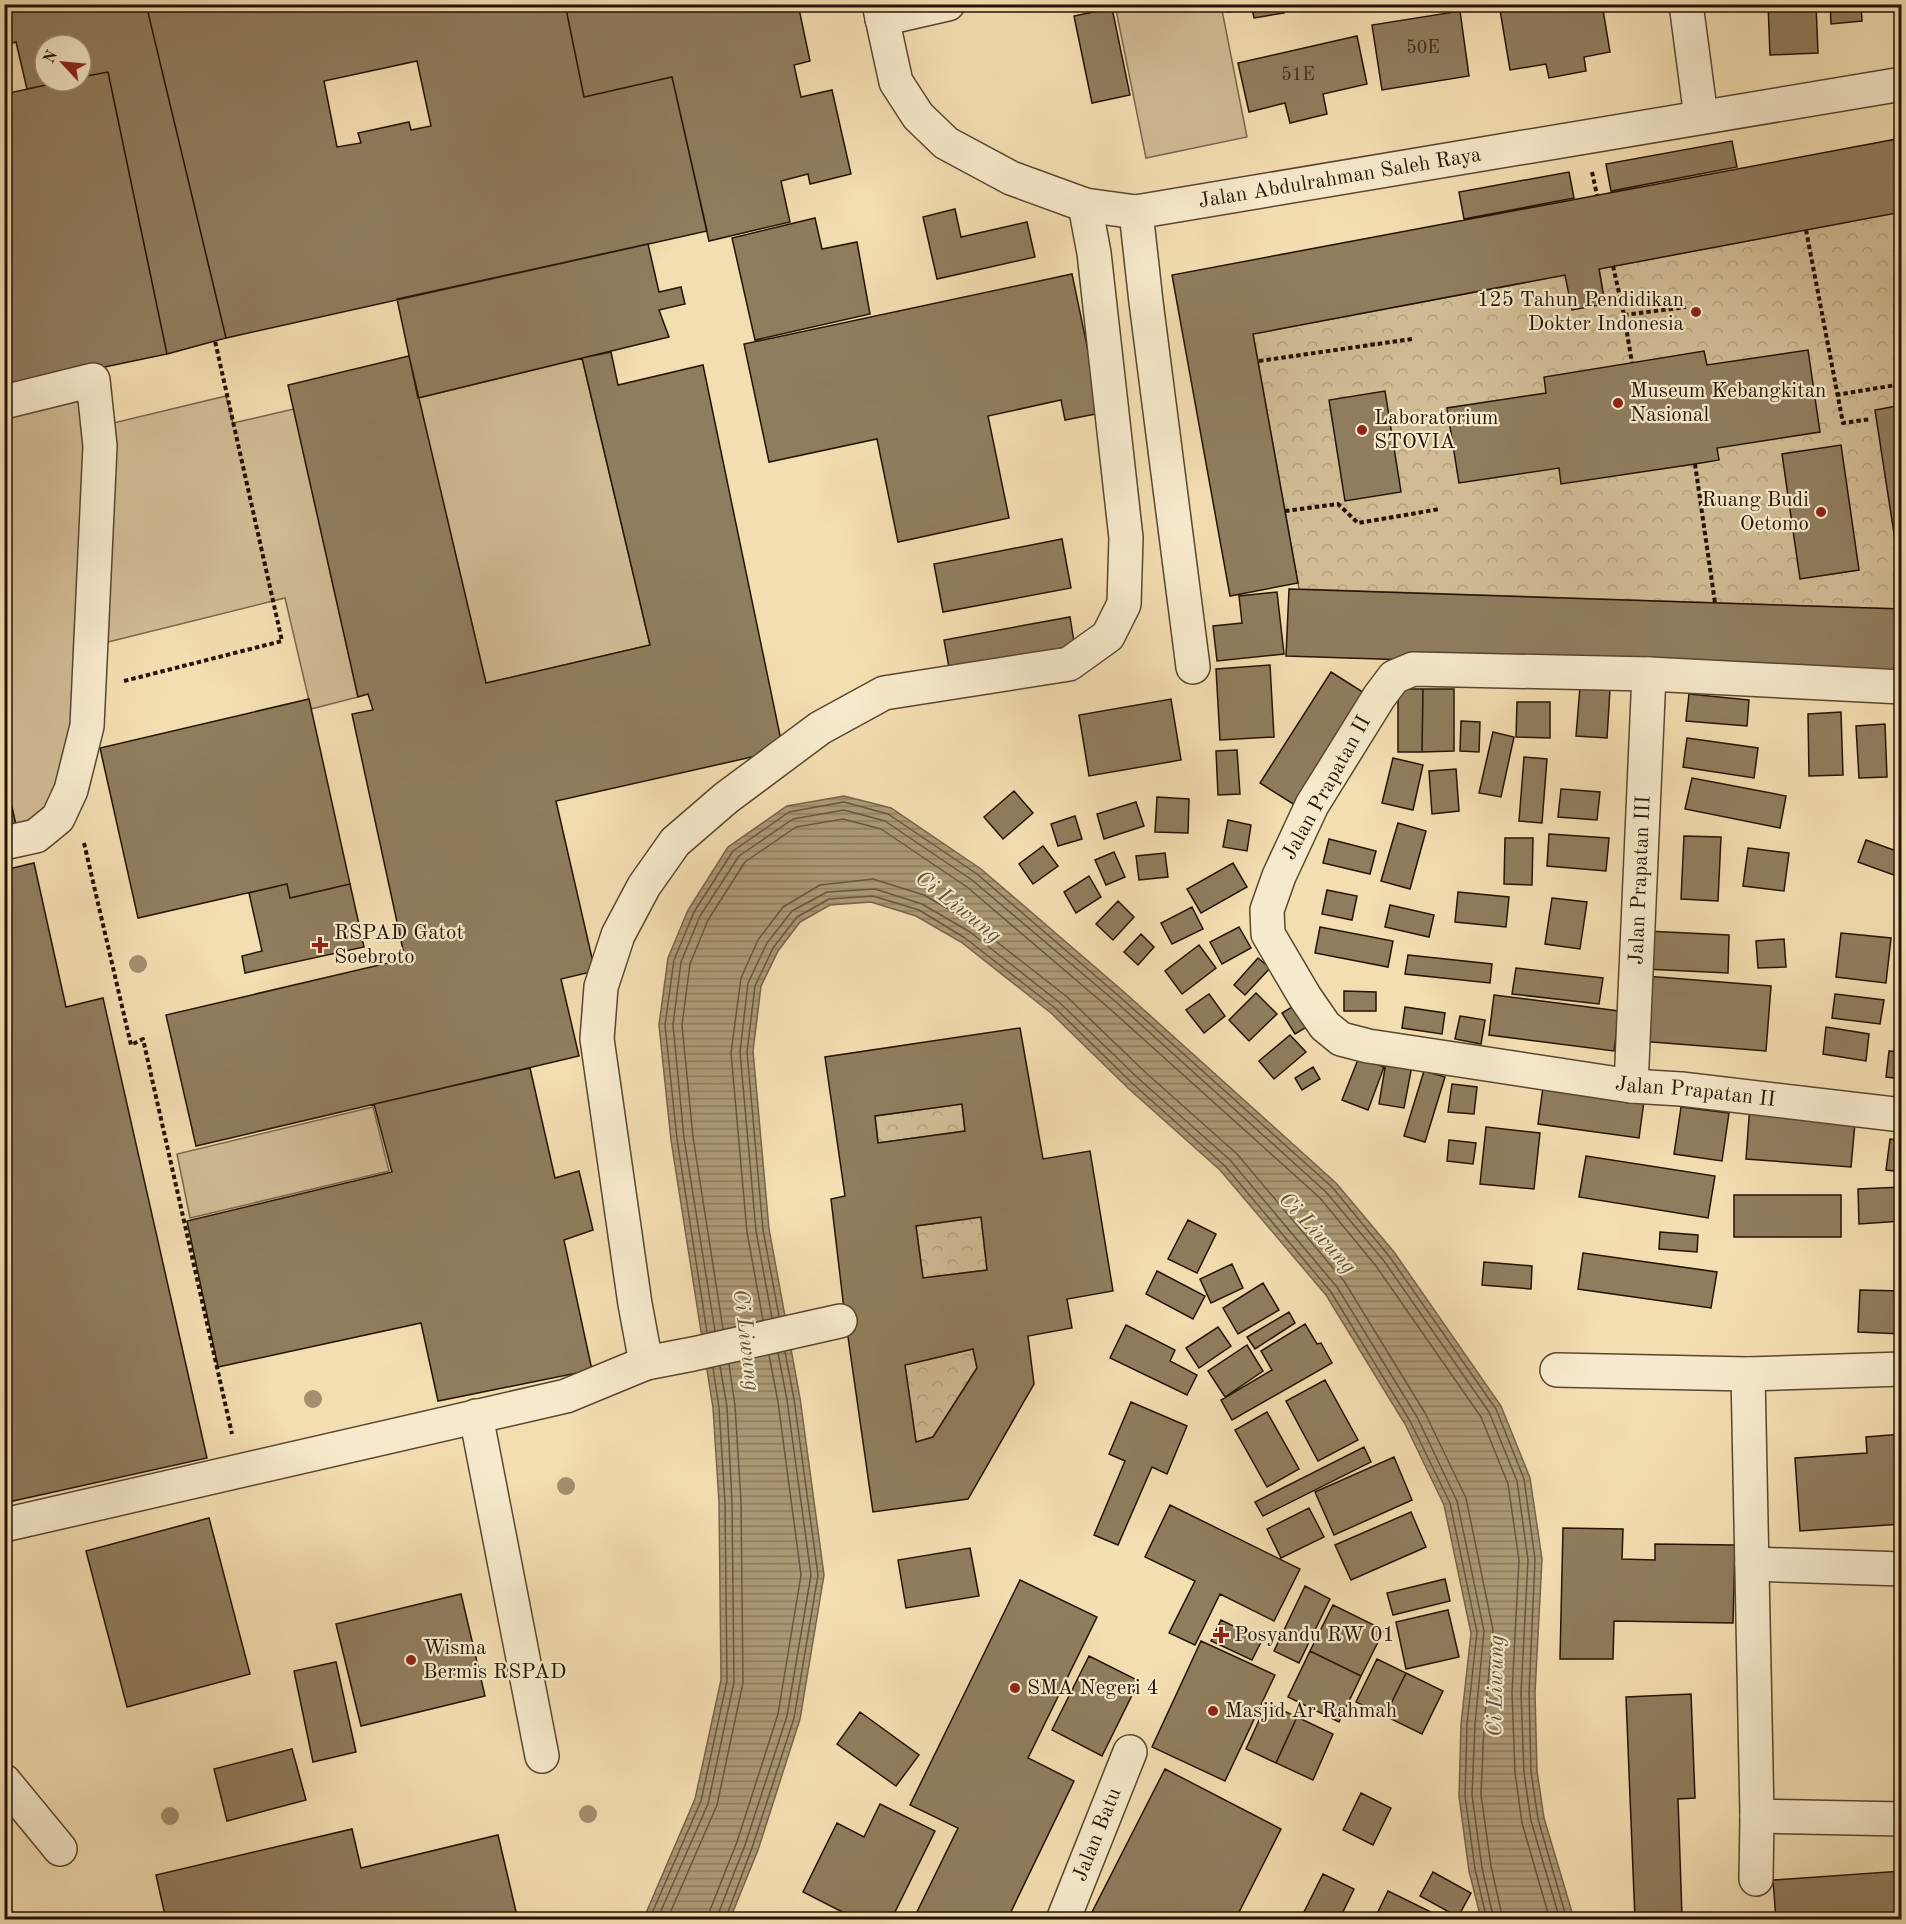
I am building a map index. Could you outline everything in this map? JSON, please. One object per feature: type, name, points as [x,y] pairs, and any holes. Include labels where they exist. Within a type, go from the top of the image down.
[{"type":"street","points":[[880,12],[948,4]]},
{"type":"street","points":[[1686,4],[1701,117]]},
{"type":"street","name":"Jalan Abdulrahman Saleh Raya","points":[[880,12],[896,82],[918,116],[946,143],[1011,178],[1085,205],[1136,212],[1902,84]]},
{"type":"street","points":[[646,1363],[635,1304],[597,1039],[601,987],[618,935],[644,886],[675,842],[726,798],[820,728],[884,693],[1069,664],[1108,636],[1124,604],[1126,538],[1094,253],[1085,205]]},
{"type":"street","points":[[1136,212],[1193,667]]},
{"type":"street","points":[[4,402],[93,380],[100,446],[87,726],[72,790],[58,818],[36,836],[4,843]]},
{"type":"street","name":"Jalan Prapatan II","points":[[1902,687],[1649,675],[1413,669],[1394,677],[1379,697],[1312,805],[1279,876],[1267,910],[1268,934],[1325,1026],[1341,1039],[1368,1046],[1631,1086],[1681,1089],[1902,1115]]},
{"type":"street","name":"Jalan Prapatan III","points":[[1631,1086],[1649,675]]},
{"type":"street","points":[[4,1525],[566,1396],[646,1363],[840,1321]]},
{"type":"street","points":[[1557,1370],[1748,1374],[1902,1369]]},
{"type":"street","points":[[1748,1374],[1757,1816],[1755,1879]]},
{"type":"street","points":[[476,1416],[542,1756]]},
{"type":"street","points":[[1752,1564],[1902,1569]]},
{"type":"street","name":"Jalan Batu","points":[[1063,1920],[1130,1752]]},
{"type":"street","points":[[4,1781],[60,1850]]},
{"type":"street","points":[[1757,1816],[1902,1819]]},
{"type":"path","points":[[1806,230],[1843,423],[1871,419]]},
{"type":"path","points":[[1613,266],[1632,363]]},
{"type":"path","points":[[1624,315],[1686,307]]},
{"type":"path","points":[[1259,361],[1412,339]]},
{"type":"path","points":[[89,690],[282,641],[214,341]]},
{"type":"path","points":[[1836,395],[1902,384]]},
{"type":"path","points":[[1695,464],[1715,603]]},
{"type":"path","points":[[1285,511],[1338,504],[1358,523],[1440,509]]},
{"type":"path","points":[[72,790],[131,1045],[143,1039],[240,1470]]},
{"type":"green space","points":[[1115,5],[1221,5],[1247,137],[1146,158]]},
{"type":"green space","points":[[1901,212],[1901,609],[1299,589],[1253,334],[1565,275],[1605,304],[1599,269]]},
{"type":"green space","points":[[582,358],[650,645],[486,683],[418,398]]},
{"type":"green space","points":[[87,393],[71,735],[59,787],[44,821],[17,830],[4,771],[4,412]]},
{"type":"green space","points":[[226,396],[233,423],[294,409],[358,697],[311,709],[285,598],[108,642],[112,445],[109,424]]},
{"type":"green space","points":[[962,1104],[965,1131],[878,1143],[875,1116]]},
{"type":"green space","points":[[373,1107],[389,1171],[190,1218],[177,1154]]},
{"type":"green space","points":[[981,1217],[987,1270],[923,1278],[916,1226]]},
{"type":"green space","points":[[973,1349],[977,1368],[933,1437],[916,1442],[905,1365]]},
{"type":"water","name":"Ci Liwung","points":[[844,796],[891,808],[981,869],[1124,992],[1336,1183],[1394,1252],[1501,1406],[1530,1478],[1542,1559],[1535,1693],[1537,1771],[1544,1818],[1574,1919],[1481,1919],[1469,1871],[1459,1796],[1461,1724],[1471,1633],[1444,1505],[1405,1424],[1326,1295],[1220,1170],[1129,1089],[1051,1013],[961,942],[916,916],[871,902],[830,905],[800,922],[778,951],[761,986],[753,1051],[769,1229],[800,1398],[824,1575],[800,1719],[758,1850],[730,1919],[643,1920],[695,1799],[721,1680],[719,1502],[713,1408],[671,1140],[659,1025],[668,958],[688,910],[728,847],[787,806]]},
{"type":"building","points":[[146,4],[565,4],[584,97],[672,77],[707,231],[226,338]],"holes":[[[417,61],[431,126],[411,130],[409,122],[358,133],[361,143],[337,147],[324,81]]]},
{"type":"building","points":[[146,4],[226,338],[167,354],[108,72],[93,75],[93,33],[33,33],[33,88],[27,89],[16,42],[4,45],[4,5]]},
{"type":"building","points":[[565,4],[798,4],[810,61],[794,65],[801,97],[832,90],[851,174],[810,184],[808,174],[781,181],[790,222],[709,241],[672,77],[584,97]]},
{"type":"building","points":[[1227,4],[1283,4],[1284,13],[1254,18],[1252,8],[1228,12]]},
{"type":"building","points":[[1310,4],[1335,4],[1335,6],[1310,9]]},
{"type":"building","points":[[1499,4],[1602,4],[1610,52],[1584,57],[1586,71],[1549,78],[1546,64],[1510,70]]},
{"type":"building","points":[[1706,4],[1756,4],[1757,6],[1707,7]]},
{"type":"building","points":[[1768,4],[1816,4],[1818,53],[1770,55]]},
{"type":"building","points":[[1830,4],[1861,4],[1862,21],[1831,24]]},
{"type":"building","points":[[1863,4],[1900,4],[1900,7],[1863,10]]},
{"type":"building","points":[[1112,8],[1130,95],[1092,103],[1074,16]]},
{"type":"building","points":[[1460,11],[1469,76],[1382,90],[1372,25]]},
{"type":"building","points":[[1357,36],[1367,84],[1323,94],[1327,114],[1290,123],[1285,103],[1249,112],[1238,63]]},
{"type":"building","points":[[108,72],[167,354],[4,388],[4,94],[33,88],[33,93],[93,93],[93,75]]},
{"type":"building","points":[[1902,138],[1902,212],[1599,269],[1605,304],[1572,310],[1565,275],[1253,334],[1298,583],[1230,596],[1172,275]]},
{"type":"building","points":[[1732,141],[1737,167],[1611,191],[1606,164]]},
{"type":"building","points":[[1569,172],[1574,198],[1464,219],[1459,192]]},
{"type":"building","points":[[955,209],[961,237],[1027,222],[1035,257],[937,279],[923,217]]},
{"type":"building","points":[[815,218],[822,249],[857,242],[870,314],[755,340],[732,238]]},
{"type":"building","points":[[648,244],[659,292],[681,287],[685,304],[659,310],[669,337],[418,398],[397,299]]},
{"type":"building","points":[[1072,274],[1101,413],[1065,420],[1061,400],[988,416],[1009,518],[898,542],[877,439],[769,462],[744,344]]},
{"type":"building","points":[[1808,350],[1820,432],[1717,448],[1719,460],[1561,484],[1559,468],[1459,483],[1447,408],[1546,393],[1544,377],[1704,351],[1707,365]]},
{"type":"building","points":[[611,352],[618,385],[703,365],[783,750],[556,801],[595,971],[561,979],[579,1056],[196,1146],[166,1015],[405,959],[352,714],[373,710],[368,694],[358,697],[288,385],[409,356],[486,683],[650,645],[582,358]]},
{"type":"building","name":"Laboratorium STOVIA","points":[[1385,391],[1401,492],[1345,501],[1329,400]]},
{"type":"building","points":[[1902,405],[1902,539],[1895,540],[1875,410]]},
{"type":"building","name":"Ruang Budi Oetomo","points":[[1841,445],[1859,570],[1800,579],[1782,454]]},
{"type":"building","points":[[1062,539],[1071,588],[943,612],[934,564]]},
{"type":"building","points":[[1289,589],[1902,609],[1902,676],[1286,656]]},
{"type":"building","points":[[1277,592],[1284,654],[1217,661],[1213,626],[1242,623],[1239,596]]},
{"type":"building","points":[[1070,617],[1076,654],[951,678],[944,640]]},
{"type":"building","points":[[1270,665],[1274,737],[1220,740],[1216,669]]},
{"type":"building","points":[[1331,672],[1369,696],[1298,807],[1260,783]]},
{"type":"building","points":[[1580,687],[1610,689],[1607,738],[1576,736]]},
{"type":"building","points":[[1398,689],[1423,689],[1422,752],[1398,752]]},
{"type":"building","points":[[1423,689],[1454,689],[1454,751],[1422,752]]},
{"type":"building","points":[[1689,694],[1749,700],[1747,726],[1686,721]]},
{"type":"building","points":[[309,699],[350,884],[290,898],[287,884],[138,918],[100,748]]},
{"type":"building","points":[[1171,699],[1181,760],[1089,776],[1079,715]]},
{"type":"building","points":[[1517,702],[1550,702],[1550,738],[1516,737]]},
{"type":"building","points":[[1841,712],[1843,775],[1809,776],[1808,714]]},
{"type":"building","points":[[1461,721],[1480,722],[1479,752],[1460,751]]},
{"type":"building","points":[[1885,724],[1887,777],[1859,778],[1856,726]]},
{"type":"building","points":[[1493,732],[1514,737],[1501,797],[1479,793]]},
{"type":"building","points":[[1687,738],[1758,748],[1754,778],[1683,767]]},
{"type":"building","points":[[1237,750],[1240,794],[1218,795],[1216,751]]},
{"type":"building","points":[[1524,757],[1547,759],[1542,823],[1519,821]]},
{"type":"building","points":[[1393,758],[1423,765],[1413,810],[1382,803]]},
{"type":"building","points":[[1456,769],[1459,811],[1432,814],[1429,771]]},
{"type":"building","points":[[4,771],[17,830],[4,833]]},
{"type":"building","points":[[1692,778],[1786,796],[1780,828],[1685,809]]},
{"type":"building","points":[[1561,789],[1600,792],[1597,820],[1558,817]]},
{"type":"building","points":[[1014,791],[1033,813],[1003,839],[984,817]]},
{"type":"building","points":[[1157,797],[1189,799],[1188,833],[1155,832]]},
{"type":"building","points":[[1136,802],[1144,826],[1104,839],[1097,814]]},
{"type":"building","points":[[1075,816],[1082,839],[1058,846],[1051,824]]},
{"type":"building","points":[[1228,820],[1251,825],[1247,851],[1223,847]]},
{"type":"building","points":[[1398,823],[1426,831],[1410,889],[1381,881]]},
{"type":"building","points":[[1549,834],[1609,838],[1606,871],[1547,866]]},
{"type":"building","points":[[1684,836],[1721,837],[1718,901],[1681,899]]},
{"type":"building","points":[[1505,838],[1533,838],[1532,885],[1504,884]]},
{"type":"building","points":[[1329,839],[1376,851],[1370,874],[1323,863]]},
{"type":"building","points":[[1866,840],[1902,853],[1902,878],[1858,862]]},
{"type":"building","points":[[1043,846],[1058,866],[1033,884],[1019,864]]},
{"type":"building","points":[[1748,848],[1789,853],[1784,891],[1743,886]]},
{"type":"building","points":[[1114,852],[1125,877],[1106,885],[1095,860]]},
{"type":"building","points":[[1165,853],[1168,877],[1139,880],[1136,856]]},
{"type":"building","points":[[34,863],[66,1007],[103,998],[207,1458],[4,1503],[4,870]]},
{"type":"building","points":[[1233,863],[1247,887],[1201,913],[1187,889]]},
{"type":"building","points":[[1089,876],[1101,897],[1076,913],[1064,892]]},
{"type":"building","points":[[287,884],[290,898],[350,884],[364,947],[245,973],[242,956],[262,951],[249,893]]},
{"type":"building","points":[[1327,890],[1357,896],[1352,920],[1322,914]]},
{"type":"building","points":[[1458,892],[1509,897],[1506,927],[1455,922]]},
{"type":"building","points":[[1552,898],[1587,902],[1580,949],[1545,944]]},
{"type":"building","points":[[1118,901],[1134,917],[1113,940],[1096,924]]},
{"type":"building","points":[[1390,905],[1434,915],[1429,937],[1385,927]]},
{"type":"building","points":[[1192,907],[1203,929],[1172,944],[1161,923]]},
{"type":"building","points":[[1239,927],[1251,948],[1222,964],[1210,942]]},
{"type":"building","points":[[1320,927],[1393,941],[1388,967],[1315,953]]},
{"type":"building","points":[[1646,931],[1729,935],[1728,973],[1644,969]]},
{"type":"building","points":[[1841,933],[1891,938],[1886,983],[1836,977]]},
{"type":"building","points":[[1141,934],[1154,947],[1138,965],[1124,952]]},
{"type":"building","points":[[1784,939],[1786,967],[1758,968],[1756,941]]},
{"type":"building","points":[[1199,945],[1216,968],[1182,994],[1165,971]]},
{"type":"building","points":[[1408,955],[1492,964],[1490,983],[1405,974]]},
{"type":"building","points":[[1258,958],[1270,968],[1245,995],[1234,985]]},
{"type":"building","points":[[1516,968],[1603,978],[1599,1004],[1512,994]]},
{"type":"building","points":[[1645,976],[1771,986],[1766,1051],[1640,1041]]},
{"type":"building","points":[[1344,991],[1376,992],[1376,1011],[1344,1011]]},
{"type":"building","points":[[1256,993],[1277,1014],[1249,1041],[1229,1020]]},
{"type":"building","points":[[1209,994],[1225,1016],[1204,1033],[1186,1010]]},
{"type":"building","points":[[1835,994],[1884,1000],[1880,1024],[1832,1018]]},
{"type":"building","points":[[1494,995],[1619,1011],[1614,1051],[1489,1035]]},
{"type":"building","points":[[1297,1004],[1310,1025],[1295,1034],[1282,1013]]},
{"type":"building","points":[[1405,1007],[1445,1013],[1442,1034],[1402,1028]]},
{"type":"building","points":[[1460,1016],[1485,1020],[1481,1044],[1455,1039]]},
{"type":"building","points":[[1826,1027],[1869,1034],[1866,1061],[1823,1054]]},
{"type":"building","points":[[1020,1028],[1043,1159],[1090,1151],[1113,1291],[1067,1299],[1072,1328],[1028,1336],[1034,1384],[968,1499],[873,1512],[831,1199],[845,1196],[825,1057]],"holes":[[[962,1104],[965,1131],[878,1143],[875,1116]],[[981,1217],[987,1270],[923,1278],[916,1226]],[[973,1349],[977,1368],[933,1437],[916,1442],[905,1365]]]},
{"type":"building","points":[[1290,1035],[1306,1052],[1274,1079],[1259,1061]]},
{"type":"building","points":[[1889,1051],[1902,1052],[1902,1079],[1886,1077]]},
{"type":"building","points":[[1387,1056],[1413,1060],[1404,1108],[1379,1104]]},
{"type":"building","points":[[1359,1057],[1384,1067],[1368,1110],[1342,1100]]},
{"type":"building","points":[[1313,1067],[1320,1079],[1302,1090],[1295,1078]]},
{"type":"building","points":[[530,1068],[555,1178],[579,1171],[593,1230],[564,1240],[592,1370],[438,1401],[421,1323],[218,1367],[187,1221],[392,1172],[374,1104]]},
{"type":"building","points":[[1424,1071],[1445,1077],[1425,1142],[1404,1136]]},
{"type":"building","points":[[1452,1084],[1477,1087],[1474,1114],[1448,1112]]},
{"type":"building","points":[[1543,1087],[1644,1101],[1639,1138],[1538,1124]]},
{"type":"building","points":[[1750,1104],[1856,1112],[1851,1167],[1746,1159]]},
{"type":"building","points":[[1681,1107],[1729,1113],[1722,1161],[1674,1154]]},
{"type":"building","points":[[1486,1127],[1540,1133],[1534,1189],[1480,1184]]},
{"type":"building","points":[[1890,1139],[1902,1141],[1902,1172],[1886,1170]]},
{"type":"building","points":[[1449,1140],[1476,1143],[1473,1164],[1447,1161]]},
{"type":"building","points":[[1586,1156],[1715,1176],[1708,1218],[1579,1197]]},
{"type":"building","points":[[1902,1187],[1902,1221],[1859,1224],[1858,1189]]},
{"type":"building","points":[[1734,1195],[1841,1195],[1841,1237],[1734,1237]]},
{"type":"building","points":[[1188,1220],[1216,1234],[1197,1273],[1168,1259]]},
{"type":"building","points":[[1660,1232],[1698,1235],[1697,1252],[1659,1249]]},
{"type":"building","points":[[1583,1253],[1717,1272],[1711,1308],[1578,1289]]},
{"type":"building","points":[[1484,1262],[1532,1266],[1531,1289],[1482,1285]]},
{"type":"building","points":[[1232,1264],[1243,1288],[1211,1303],[1200,1279]]},
{"type":"building","points":[[1157,1271],[1205,1296],[1193,1319],[1146,1294]]},
{"type":"building","points":[[1263,1283],[1279,1310],[1238,1334],[1223,1308]]},
{"type":"building","points":[[1860,1290],[1902,1291],[1902,1334],[1858,1332]]},
{"type":"building","points":[[1289,1312],[1295,1323],[1255,1349],[1247,1337]]},
{"type":"building","points":[[1305,1324],[1317,1344],[1321,1343],[1332,1363],[1232,1420],[1221,1400],[1272,1370],[1261,1351]]},
{"type":"building","points":[[1126,1325],[1175,1350],[1170,1361],[1197,1375],[1187,1395],[1110,1358]]},
{"type":"building","points":[[1218,1327],[1231,1346],[1199,1368],[1186,1348]]},
{"type":"building","points":[[1247,1345],[1263,1371],[1225,1397],[1208,1371]]},
{"type":"building","points":[[1325,1380],[1358,1440],[1318,1461],[1286,1401]]},
{"type":"building","points":[[1131,1402],[1187,1426],[1167,1474],[1152,1467],[1118,1545],[1094,1535],[1125,1461],[1109,1454]]},
{"type":"building","points":[[1267,1412],[1299,1469],[1267,1487],[1235,1430]]},
{"type":"building","points":[[1902,1434],[1902,1524],[1800,1531],[1795,1458],[1867,1453],[1866,1437]]},
{"type":"building","points":[[1364,1447],[1371,1462],[1263,1516],[1255,1502]]},
{"type":"building","points":[[1394,1457],[1412,1500],[1334,1535],[1315,1492]]},
{"type":"building","points":[[1170,1505],[1300,1569],[1274,1621],[1220,1594],[1195,1645],[1169,1633],[1195,1581],[1145,1557]]},
{"type":"building","points":[[1309,1508],[1324,1537],[1281,1558],[1267,1529]]},
{"type":"building","points":[[1411,1512],[1426,1547],[1351,1580],[1335,1545]]},
{"type":"building","points":[[209,1518],[250,1674],[127,1707],[86,1551]]},
{"type":"building","points":[[1563,1528],[1623,1529],[1622,1559],[1655,1560],[1655,1544],[1735,1545],[1733,1623],[1614,1621],[1613,1659],[1560,1659]]},
{"type":"building","points":[[970,1548],[979,1596],[906,1608],[898,1560]]},
{"type":"building","points":[[1445,1579],[1450,1601],[1393,1615],[1387,1593]]},
{"type":"building","name":"SMA Negeri 4","points":[[1020,1580],[1097,1617],[1028,1758],[1074,1781],[1007,1920],[913,1920],[958,1828],[910,1805]]},
{"type":"building","points":[[1305,1586],[1330,1599],[1299,1663],[1274,1651]]},
{"type":"building","name":"Wisma Bermis RSPAD","points":[[461,1594],[485,1696],[361,1726],[336,1624]]},
{"type":"building","points":[[1333,1605],[1384,1630],[1361,1676],[1310,1651]]},
{"type":"building","points":[[1448,1610],[1459,1657],[1406,1669],[1396,1622]]},
{"type":"building","points":[[1221,1620],[1262,1640],[1252,1660],[1211,1641]]},
{"type":"building","name":"Masjid Ar Rahmah","points":[[1201,1641],[1275,1675],[1225,1781],[1152,1747]]},
{"type":"building","points":[[1310,1651],[1361,1676],[1339,1722],[1288,1697]]},
{"type":"building","points":[[1089,1656],[1139,1681],[1102,1756],[1052,1730]]},
{"type":"building","points":[[1377,1659],[1406,1673],[1385,1716],[1356,1702]]},
{"type":"building","points":[[336,1662],[356,1752],[313,1762],[294,1671]]},
{"type":"building","points":[[1406,1673],[1443,1691],[1422,1734],[1385,1716]]},
{"type":"building","points":[[1691,1694],[1695,1798],[1678,1799],[1682,1917],[1699,1916],[1699,1920],[1635,1920],[1626,1697]]},
{"type":"building","points":[[1267,1703],[1297,1717],[1276,1763],[1246,1749]]},
{"type":"building","points":[[860,1712],[919,1755],[896,1786],[837,1744]]},
{"type":"building","points":[[1297,1717],[1333,1734],[1313,1780],[1276,1763]]},
{"type":"building","points":[[292,1749],[306,1800],[227,1821],[214,1769]]},
{"type":"building","points":[[1165,1769],[1281,1829],[1235,1920],[1088,1920]]},
{"type":"building","points":[[1361,1793],[1391,1808],[1373,1845],[1343,1830]]},
{"type":"building","points":[[880,1804],[935,1831],[891,1920],[858,1920],[803,1892],[837,1823],[864,1837]]},
{"type":"building","points":[[352,1829],[361,1868],[498,1835],[518,1920],[166,1920],[156,1875]]},
{"type":"building","points":[[1902,1871],[1902,1920],[1776,1920],[1773,1880]]},
{"type":"building","points":[[1433,1872],[1471,1893],[1458,1917],[1420,1896]]},
{"type":"building","points":[[1323,1874],[1354,1889],[1339,1920],[1300,1920]]},
{"type":"building","points":[[1388,1891],[1431,1912],[1427,1920],[1374,1920]]},
{"type":"building","points":[[1283,1913],[1295,1920],[1280,1920]]},
{"type":"place","name":"125 Tahun Pendidikan Dokter Indonesia","points":[[1696,312]]},
{"type":"place","name":"Museum Kebangkitan Nasional","points":[[1618,403]]},
{"type":"place","name":"Laboratorium STOVIA","points":[[1362,430]]},
{"type":"place","name":"Ruang Budi Oetomo","points":[[1821,512]]},
{"type":"place","name":"RSPAD Gatot Soebroto","points":[[320,945]]},
{"type":"place","name":"Posyandu RW 01","points":[[1221,1635]]},
{"type":"place","name":"Wisma Bermis RSPAD","points":[[411,1660]]},
{"type":"place","name":"SMA Negeri 4","points":[[1015,1688]]},
{"type":"place","name":"Masjid Ar Rahmah","points":[[1213,1711]]}]
